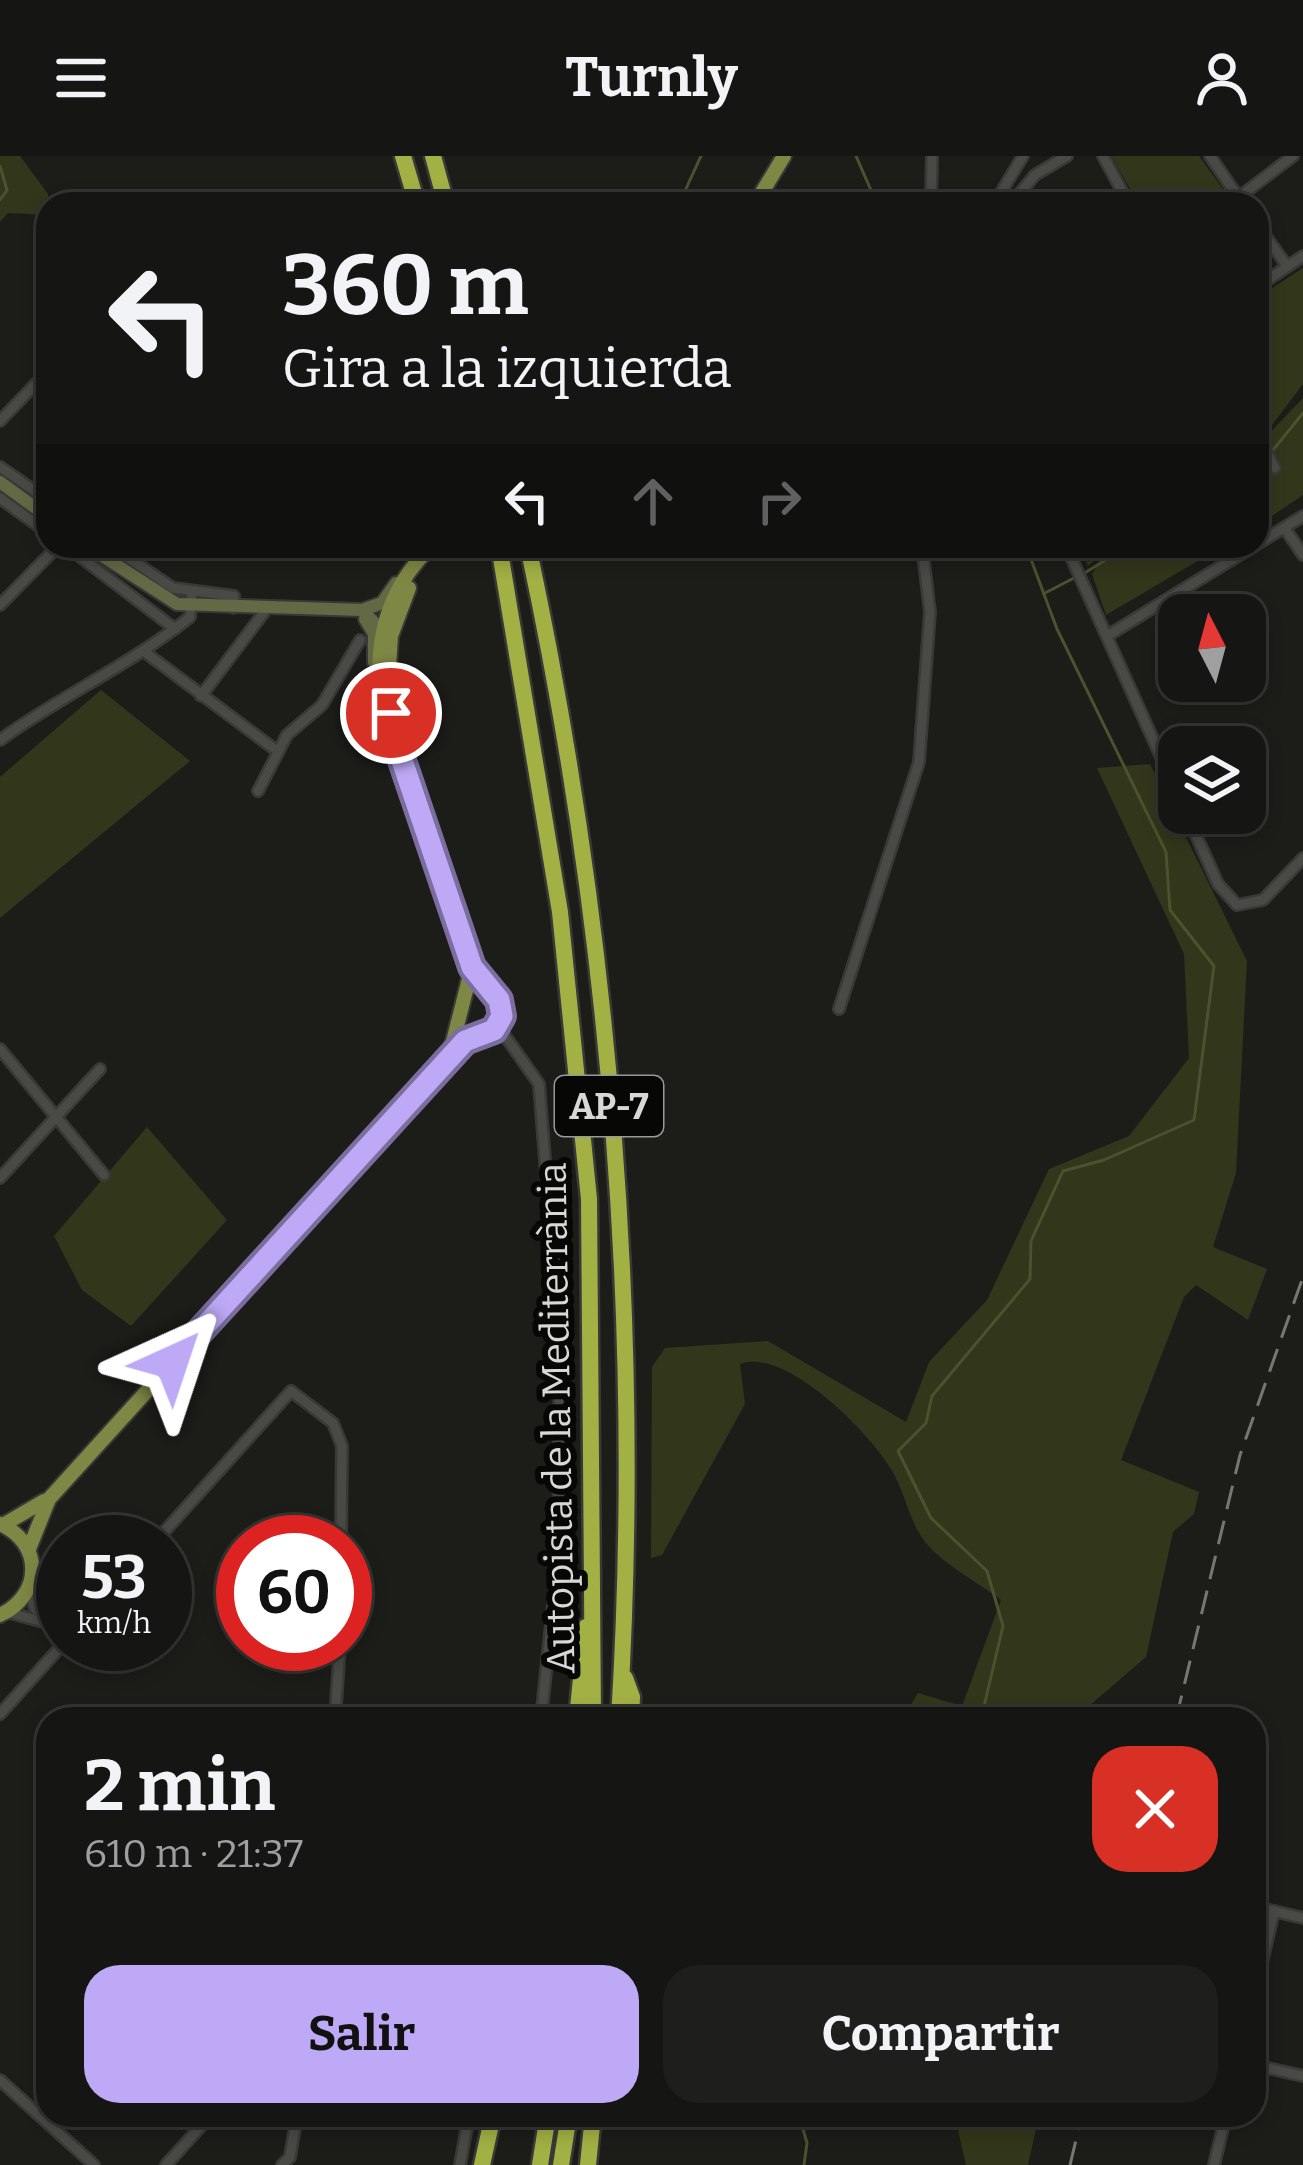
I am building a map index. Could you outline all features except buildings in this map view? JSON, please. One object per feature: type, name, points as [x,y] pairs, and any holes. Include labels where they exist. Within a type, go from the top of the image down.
[{"type":"highway","points":[[404,156],[414,192]]},
{"type":"highway","points":[[433,156],[443,192]]},
{"type":"highway","name":"Autopista de la Mediterrània","points":[[501,558],[542,787],[581,1103],[592,1253],[593,1707]]},
{"type":"highway","name":"Autopista de la Mediterrània","points":[[530,558],[580,852],[617,1190],[625,1373],[620,1707]]},
{"type":"highway","points":[[579,1707],[596,1585]]},
{"type":"highway","points":[[622,1672],[632,1707]]},
{"type":"highway","points":[[482,2165],[490,2127]]},
{"type":"highway","points":[[540,2165],[546,2127]]},
{"type":"highway","points":[[561,2165],[567,2127]]},
{"type":"highway","points":[[588,2165],[592,2127]]},
{"type":"main road","points":[[762,192],[784,156]]},
{"type":"main road","points":[[29,1549],[49,1499],[448,1058],[477,1033],[498,1025],[502,1005],[472,967],[382,705],[378,658],[383,628],[403,581],[421,558]]},
{"type":"main road","points":[[393,734],[388,688],[394,622],[413,580],[432,558]]},
{"type":"main road","points":[[448,1058],[472,967]]},
{"type":"main road","points":[[468,995],[491,993]]},
{"type":"main road","points":[[460,1017],[477,1033]]},
{"type":"main road","points":[[3,1614],[28,1592],[34,1567],[29,1549],[1,1524],[49,1499]]},
{"type":"street","points":[[931,192],[932,156]]},
{"type":"street","points":[[1001,192],[1023,156]]},
{"type":"street","points":[[1021,192],[1035,175],[1066,156]]},
{"type":"street","points":[[1103,156],[1122,192]]},
{"type":"street","points":[[1210,156],[1231,192]]},
{"type":"street","points":[[1249,192],[1293,156]]},
{"type":"street","points":[[1269,241],[1287,266]]},
{"type":"street","points":[[1269,279],[1303,256]]},
{"type":"street","points":[[0,421],[36,384]]},
{"type":"street","points":[[1269,457],[1275,468]]},
{"type":"street","points":[[0,466],[36,492]]},
{"type":"street","points":[[0,482],[36,508]]},
{"type":"street","points":[[0,498],[36,524]]},
{"type":"street","points":[[1269,540],[1303,517]]},
{"type":"street","points":[[1286,530],[1303,555]]},
{"type":"street","points":[[0,605],[49,558]]},
{"type":"street","points":[[78,558],[175,629]]},
{"type":"street","points":[[105,558],[172,603],[356,610],[382,604],[420,558]]},
{"type":"street","points":[[127,558],[191,606]]},
{"type":"street","points":[[839,1009],[919,761],[930,612],[923,558]]},
{"type":"street","points":[[1071,558],[1158,751]]},
{"type":"street","points":[[1106,636],[1238,558]]},
{"type":"street","points":[[0,740],[146,653],[175,629],[191,606],[233,596],[233,608]]},
{"type":"street","points":[[172,603],[175,629]]},
{"type":"street","points":[[201,695],[268,607]]},
{"type":"street","points":[[356,610],[383,628],[388,688]]},
{"type":"street","points":[[356,610],[374,634],[374,681],[382,705]]},
{"type":"street","points":[[258,791],[277,751],[322,705],[360,640]]},
{"type":"street","points":[[146,653],[277,751]]},
{"type":"street","points":[[1196,834],[1226,898],[1244,907],[1256,904],[1303,858]]},
{"type":"street","points":[[498,1025],[538,1084],[560,1350],[557,1558],[542,1707]]},
{"type":"street","points":[[0,1048],[104,1175]]},
{"type":"street","points":[[0,1178],[100,1069]]},
{"type":"street","points":[[179,1515],[291,1391],[333,1423],[342,1446],[341,1515]]},
{"type":"street","points":[[28,1592],[36,1605]]},
{"type":"street","points":[[3,1614],[36,1621]]},
{"type":"street","points":[[0,1714],[37,1671]]},
{"type":"street","points":[[335,1707],[338,1671]]},
{"type":"street","points":[[1266,1932],[1270,1910],[1303,1918]]},
{"type":"street","points":[[1266,2068],[1303,2076]]},
{"type":"street","points":[[0,2080],[36,2113]]},
{"type":"street","points":[[52,2127],[94,2165]]},
{"type":"street","points":[[166,2165],[200,2127]]},
{"type":"street","points":[[283,2165],[290,2157],[295,2127]]},
{"type":"street","points":[[460,2165],[467,2127]]},
{"type":"street","points":[[1214,2165],[1223,2127]]},
{"type":"green space","points":[[0,156],[20,156],[47,192],[36,192],[36,214],[8,213],[0,222]]},
{"type":"green space","points":[[1111,156],[1199,156],[1225,192],[1132,192]]},
{"type":"green space","points":[[1303,268],[1303,384],[1269,429],[1269,290]]},
{"type":"green space","points":[[1303,398],[1303,495],[1269,518],[1269,433]]},
{"type":"green space","points":[[1102,558],[1203,558],[1106,615],[1092,574]]},
{"type":"green space","points":[[101,690],[190,761],[0,918],[0,777]]},
{"type":"green space","points":[[1150,764],[1158,780],[1158,834],[1184,834],[1247,961],[1236,1173],[1213,1247],[1267,1269],[1248,1320],[1196,1285],[1184,1297],[1121,1460],[1199,1492],[1194,1514],[1173,1532],[1146,1657],[1088,1707],[909,1707],[918,1693],[962,1706],[1001,1600],[928,1545],[891,1469],[845,1415],[801,1380],[758,1362],[740,1364],[745,1404],[662,1555],[651,1558],[652,1367],[665,1348],[768,1341],[906,1422],[929,1362],[987,1300],[1049,1169],[1129,1136],[1189,1058],[1184,954],[1097,768]]},
{"type":"green space","points":[[147,1127],[227,1220],[131,1326],[82,1290],[54,1236]]},
{"type":"green space","points":[[951,2127],[1036,2127],[1028,2165],[966,2165],[958,2130]]},
{"type":"waterway","points":[[684,192],[701,156]]},
{"type":"waterway","points":[[856,156],[872,192]]},
{"type":"waterway","points":[[0,166],[7,190],[0,200]]},
{"type":"waterway","points":[[1273,450],[1303,413]]},
{"type":"waterway","points":[[984,1707],[1003,1626],[987,1571],[931,1518],[898,1451],[926,1423],[932,1396],[1030,1279],[1031,1241],[1063,1171],[1104,1160],[1194,1120],[1214,966],[1170,910],[1166,852],[1057,629],[1030,558]]},
{"type":"waterway","points":[[1083,574],[1109,558]]},
{"type":"waterway","points":[[1045,593],[1074,578]]},
{"type":"waterway","points":[[802,2127],[807,2143],[804,2165]]},
{"type":"railway","points":[[1179,1707],[1240,1455],[1303,1277]]},
{"type":"railway","points":[[1070,2165],[1079,2127]]},
{"type":"route","points":[[172,1362],[465,1041],[494,1030],[502,1016],[499,1000],[472,967],[393,734],[391,713]]}]
